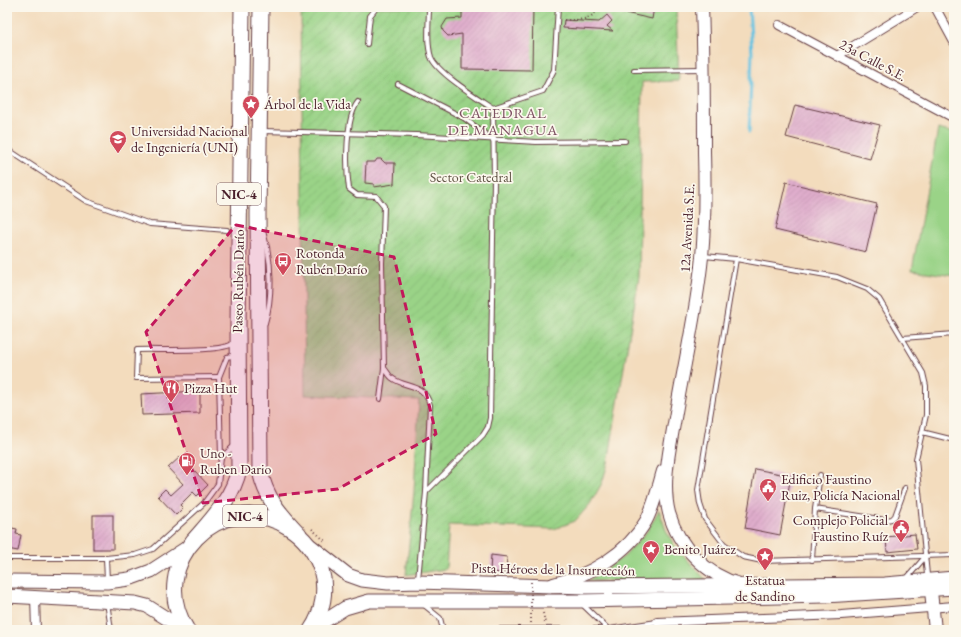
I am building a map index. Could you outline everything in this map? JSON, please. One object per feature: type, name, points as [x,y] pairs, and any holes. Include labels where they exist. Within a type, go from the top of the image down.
[{"type":"highway","name":"Paseo Rubén Darío","points":[[190,544],[216,513],[234,487],[239,469],[238,324],[242,7]]},
{"type":"highway","name":"Paseo Rubén Darío","points":[[261,7],[258,346],[262,479],[275,508],[305,534]]},
{"type":"highway","name":"NIC-4","points":[[186,630],[178,612],[175,590],[177,569],[190,544],[216,523],[231,518],[247,516],[263,517],[278,521],[305,534],[320,567],[324,586],[320,615],[311,630]]},
{"type":"main road","name":"Pista Héroes de la Insurrección","points":[[305,534],[342,572],[354,578],[370,582],[418,582],[585,588],[869,584],[954,578]]},
{"type":"main road","points":[[7,581],[107,582],[129,579],[161,566],[190,544]]},
{"type":"main road","points":[[931,591],[935,586],[954,583]]},
{"type":"main road","points":[[869,584],[886,589],[923,586],[931,591]]},
{"type":"main road","points":[[311,630],[335,614],[356,604],[369,601],[579,601],[825,596],[931,591],[954,588]]},
{"type":"main road","points":[[7,596],[35,596],[135,603],[147,606],[186,630]]},
{"type":"street","name":"12a Avenida S.E.","points":[[702,7],[704,69],[704,212],[702,256],[670,447],[666,496],[670,514],[681,539],[701,563],[712,572],[730,581],[745,585]]},
{"type":"street","points":[[837,56],[917,7]]},
{"type":"street","points":[[935,7],[954,42]]},
{"type":"street","name":"23a Calle S.E.","points":[[778,25],[954,118]]},
{"type":"street","name":"12a Avenida S.E.","points":[[546,586],[569,580],[599,566],[614,556],[635,537],[649,515],[670,447]]},
{"type":"street","points":[[931,591],[935,630]]},
{"type":"street","points":[[35,596],[36,630]]},
{"type":"street","points":[[657,626],[833,616],[954,606]]},
{"type":"lane","points":[[367,44],[370,16],[377,7]]},
{"type":"lane","points":[[429,7],[428,46],[431,58],[449,78],[493,108]]},
{"type":"lane","points":[[493,108],[543,91],[554,70],[558,7]]},
{"type":"lane","points":[[634,70],[704,69]]},
{"type":"lane","points":[[398,84],[464,118],[494,140]]},
{"type":"lane","points":[[358,102],[351,113],[348,134],[349,189],[357,194],[376,196],[384,206],[382,264],[384,368],[380,399]]},
{"type":"lane","points":[[426,492],[484,435],[489,422],[494,140],[493,108]]},
{"type":"lane","points":[[260,131],[536,142],[626,141]]},
{"type":"lane","points":[[7,149],[86,202],[150,224],[227,230]]},
{"type":"lane","points":[[702,256],[736,259],[837,277],[868,289],[879,299],[923,373],[926,386],[926,415],[916,459],[927,575]]},
{"type":"lane","points":[[736,259],[698,490],[700,504],[705,519],[724,544],[743,557],[762,561],[954,556]]},
{"type":"lane","points":[[219,377],[136,378],[137,350],[216,349],[230,346],[236,340],[238,324]]},
{"type":"lane","points":[[903,338],[954,334]]},
{"type":"lane","points":[[7,558],[106,558],[135,555],[153,550],[204,503],[218,484],[221,458],[219,377],[227,357],[238,355]]},
{"type":"lane","points":[[384,368],[393,379],[420,390],[428,400],[426,492],[418,582]]},
{"type":"lane","points":[[922,432],[954,440]]},
{"type":"lane","points":[[221,458],[240,440]]},
{"type":"lane","points":[[812,560],[815,509],[820,475]]},
{"type":"lane","points":[[815,509],[886,520],[892,519],[895,516],[905,488]]},
{"type":"lane","points":[[899,583],[909,577],[925,557]]},
{"type":"lane","points":[[106,558],[107,582]]},
{"type":"lane","points":[[107,600],[110,630]]},
{"type":"lane","points":[[415,600],[429,608],[440,618],[443,630],[609,630],[657,626]]},
{"type":"lane","points":[[579,601],[609,630]]},
{"type":"path","points":[[557,19],[580,20],[591,18],[600,7]]},
{"type":"path","points":[[305,534],[327,543]]},
{"type":"path","points":[[531,582],[531,625]]},
{"type":"highlighted area","points":[[236,225],[394,257],[436,434],[338,489],[203,503],[146,332]]},
{"type":"green space","name":"Sector Catedral","points":[[301,7],[676,7],[679,81],[642,82],[639,277],[608,463],[602,483],[590,504],[575,521],[554,529],[449,525],[446,569],[406,575],[414,491],[419,400],[305,395]]},
{"type":"green space","points":[[938,129],[954,133],[954,276],[912,270]]},
{"type":"green space","points":[[659,510],[666,530],[674,545],[706,580],[587,581],[625,556],[648,530]]},
{"type":"building","points":[[462,7],[533,7],[532,70],[462,69],[462,34],[448,36],[443,31],[442,27],[447,19],[462,18]]},
{"type":"building","points":[[616,7],[654,7],[652,19],[616,11]]},
{"type":"building","points":[[607,15],[612,21],[607,26],[613,31],[563,28],[564,20],[599,22]]},
{"type":"building","points":[[795,105],[880,125],[870,159],[786,137]]},
{"type":"building","points":[[377,159],[381,159],[385,163],[395,163],[394,184],[374,187],[374,184],[365,183],[366,162],[375,162]]},
{"type":"building","points":[[786,182],[877,204],[866,252],[775,230]]},
{"type":"building","name":"Pizza Hut","points":[[200,391],[200,413],[142,415],[141,394]]},
{"type":"building","name":"Uno - Ruben Dario","points":[[181,456],[208,485],[197,496],[193,492],[180,505],[183,508],[176,515],[158,496],[165,489],[171,495],[183,484],[168,468]]},
{"type":"building","name":"Edificio Faustino Ruiz, Policía Nacional","points":[[755,469],[791,476],[780,535],[745,528]]},
{"type":"building","points":[[93,515],[113,515],[113,549],[93,549]]},
{"type":"building","points":[[7,527],[17,529],[16,534],[21,535],[18,551],[7,549]]},
{"type":"building","name":"Complejo Policial Faustino Ruíz","points":[[915,534],[917,549],[887,552],[886,537]]},
{"type":"building","points":[[491,555],[507,557],[506,573],[490,572]]},
{"type":"waterway","points":[[749,7],[752,53],[749,132]]},
{"type":"place","name":"Árbol de la Vida","points":[[251,119]]},
{"type":"place","name":"Universidad Nacional de Ingeniería (UNI)","points":[[118,154]]},
{"type":"place","name":"Rotonda Rubén Darío","points":[[283,276]]},
{"type":"place","name":"Pizza Hut","points":[[171,403]]},
{"type":"place","name":"Uno - Ruben Dario","points":[[187,476]]},
{"type":"place","name":"Edificio Faustino Ruiz, Policía Nacional","points":[[768,502]]},
{"type":"place","name":"Complejo Policial Faustino Ruíz","points":[[901,543]]},
{"type":"place","name":"Benito Juárez","points":[[651,564]]},
{"type":"place","name":"Estatua de Sandino","points":[[765,571]]},
{"type":"district","name":"CATEDRAL DE MANAGUA","points":[[503,122]]}]
